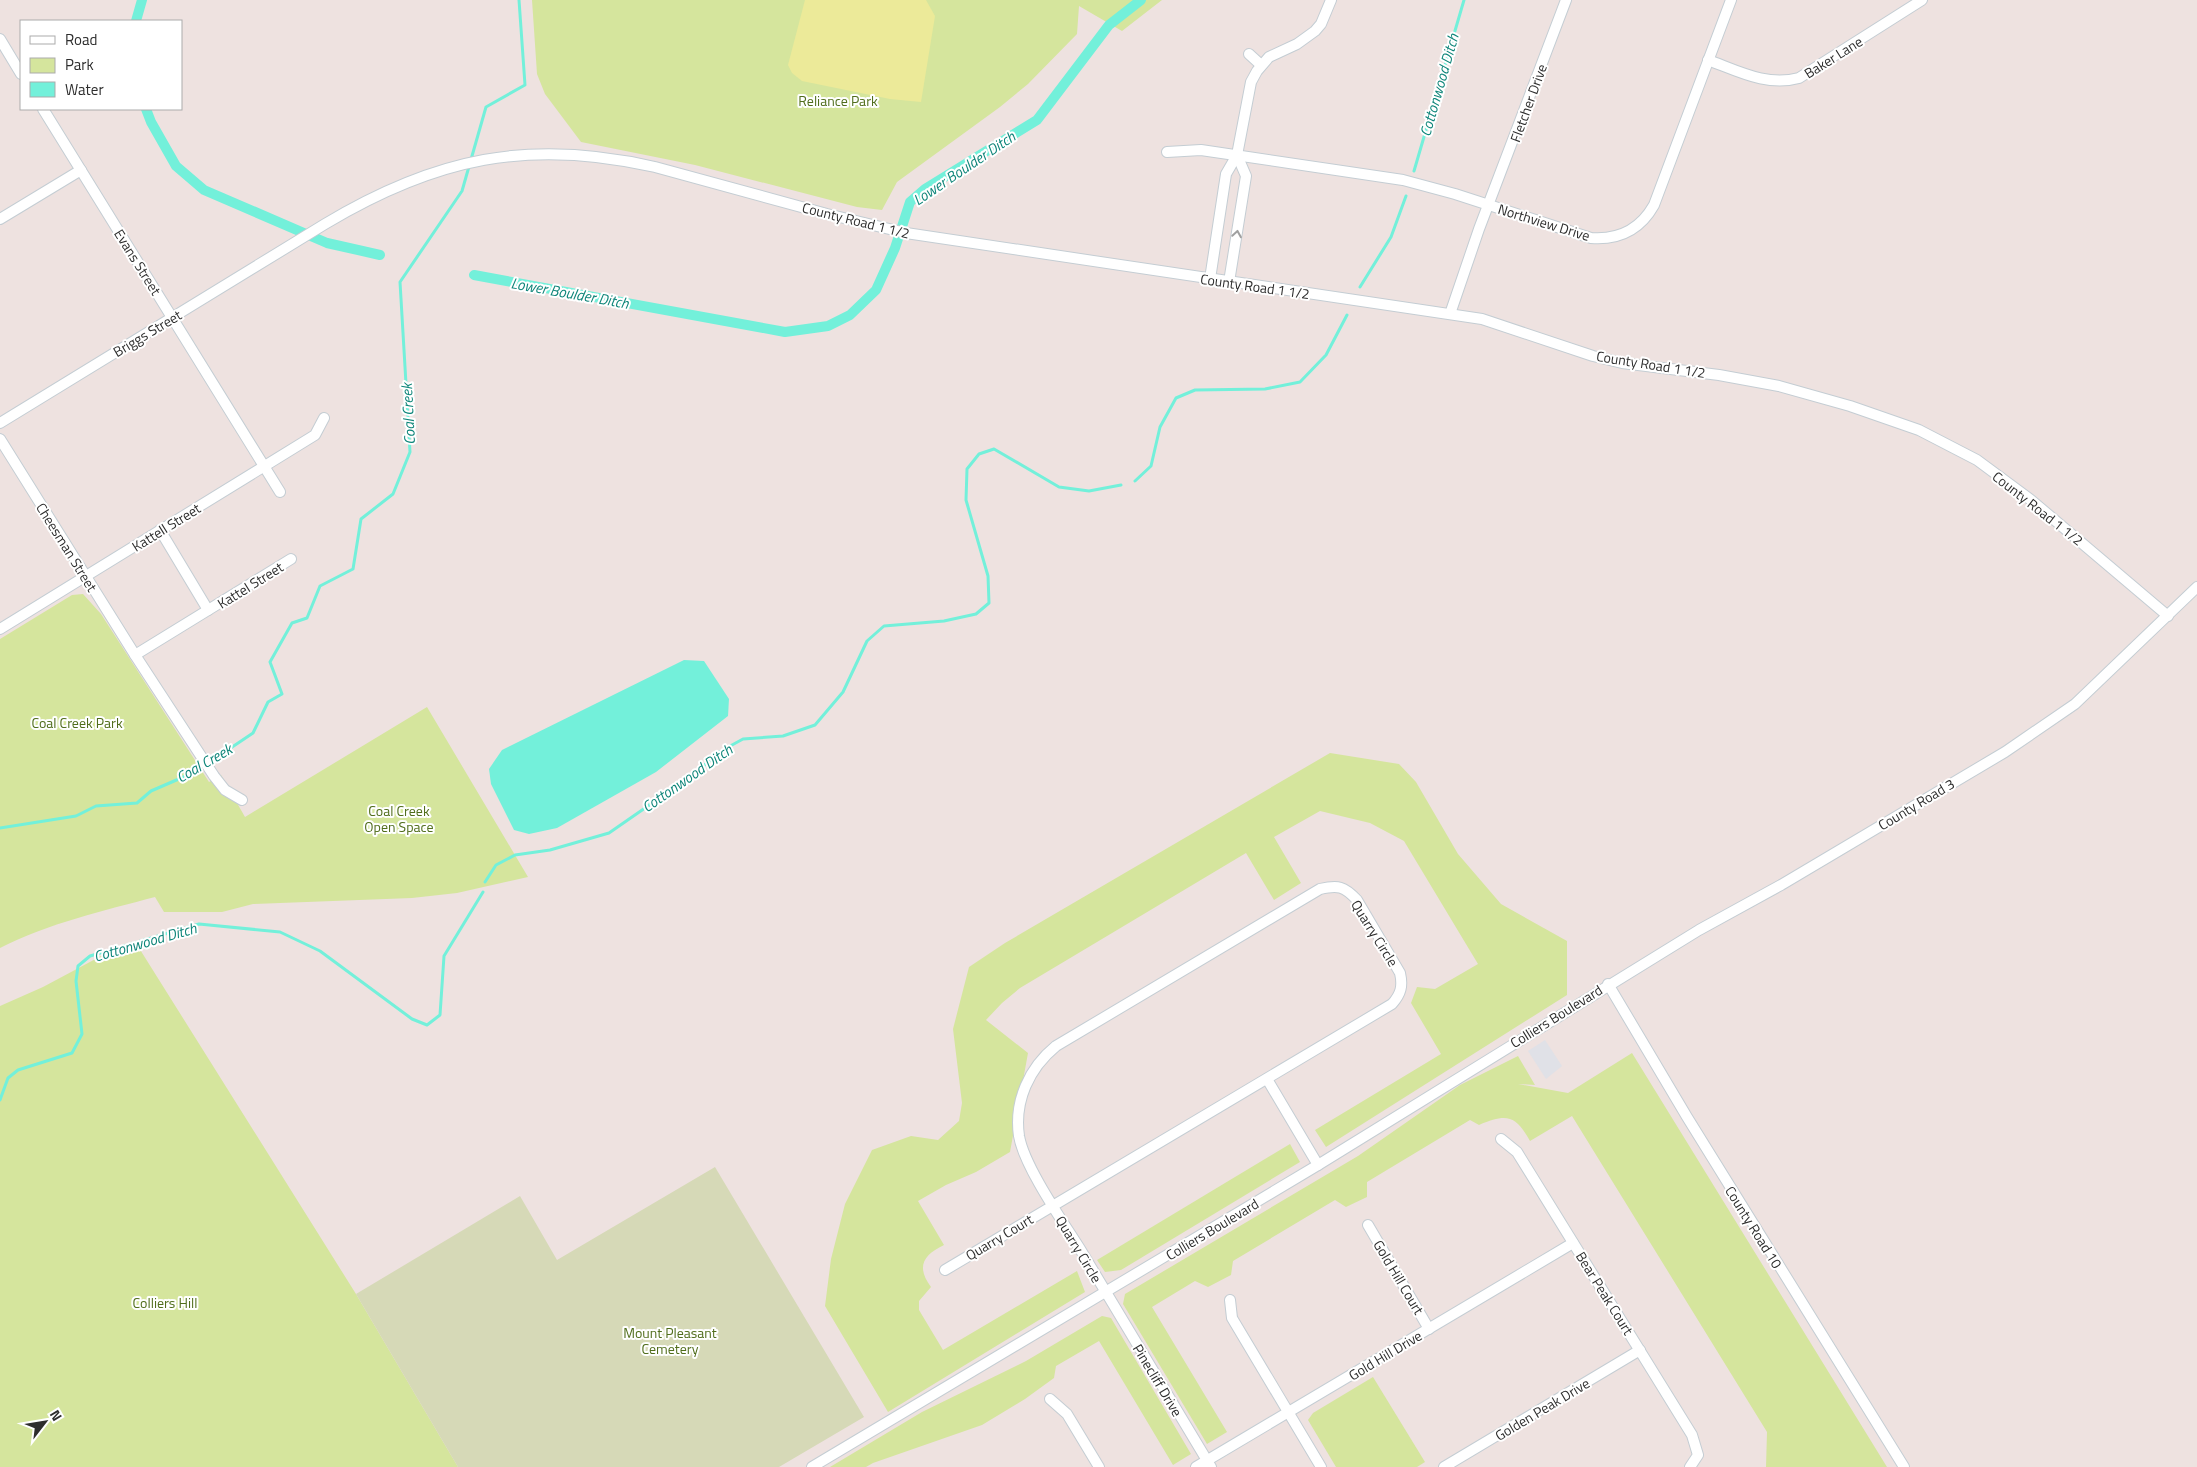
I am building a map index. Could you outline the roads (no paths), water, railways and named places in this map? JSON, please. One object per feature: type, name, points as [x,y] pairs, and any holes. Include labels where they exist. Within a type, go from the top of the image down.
[{"type":"street","points":[[1210,279],[1226,174],[1237,156],[1249,87],[1262,65],[1276,53],[1297,44],[1315,31],[1321,24],[1332,0]]},
{"type":"street","name":"Fletcher Drive","points":[[1450,314],[1566,0]]},
{"type":"street","name":"Northview Drive","points":[[1167,152],[1201,150],[1404,180],[1591,238],[1610,238],[1630,231],[1646,218],[1654,205],[1731,0]]},
{"type":"street","name":"Baker Lane","points":[[1708,60],[1766,81],[1788,81],[1799,78],[1922,0]]},
{"type":"street","points":[[0,39],[20,72]]},
{"type":"street","points":[[1249,54],[1262,65]]},
{"type":"street","name":"Evans Street","points":[[44,110],[280,492]]},
{"type":"street","name":"County Road 1 1/2","points":[[295,243],[385,190],[453,166],[520,155],[578,154],[632,162],[906,233],[1482,319],[1593,356],[1622,363],[1719,375],[1779,386],[1850,406],[1919,430],[1977,460],[2031,500],[2168,616]]},
{"type":"street","points":[[1229,282],[1246,176],[1237,156]]},
{"type":"street","points":[[0,218],[80,170]]},
{"type":"street","name":"Briggs Street","points":[[0,423],[295,243]]},
{"type":"street","name":"Kattell Street","points":[[0,629],[314,435],[324,418]]},
{"type":"street","name":"Cheesman Street","points":[[0,439],[135,655],[214,776],[225,790],[242,800]]},
{"type":"street","name":"Kattel Street","points":[[160,530],[208,610]]},
{"type":"street","name":"Kattel Street","points":[[135,655],[291,559]]},
{"type":"street","name":"County Road 3","points":[[1608,984],[1699,930],[1781,885],[2005,752],[2051,722],[2098,685],[2197,586]]},
{"type":"street","name":"Quarry Circle","points":[[1053,1205],[1392,1004],[1399,996],[1402,984],[1400,973],[1357,900],[1348,891],[1335,886],[1320,889],[1070,1038],[1044,1056],[1033,1070],[1020,1102],[1019,1137],[1030,1165],[1053,1205],[1106,1292]]},
{"type":"street","name":"Colliers Boulevard","points":[[812,1467],[1318,1165],[1608,984]]},
{"type":"street","name":"County Road 10","points":[[1608,984],[1686,1117],[1904,1467]]},
{"type":"street","points":[[1268,1079],[1318,1165]]},
{"type":"street","name":"Bear Peak Court","points":[[1501,1139],[1517,1152],[1692,1435],[1698,1455],[1690,1467]]},
{"type":"street","name":"Quarry Court","points":[[945,1270],[1053,1205]]},
{"type":"street","name":"Gold Hill Court","points":[[1368,1225],[1429,1329]]},
{"type":"street","name":"Gold Hill Drive","points":[[1196,1467],[1209,1464],[1288,1413],[1573,1243]]},
{"type":"street","name":"Pinecliff Drive","points":[[1106,1292],[1209,1464]]},
{"type":"street","points":[[1230,1300],[1232,1318],[1320,1467]]},
{"type":"street","name":"Golden Peak Drive","points":[[1444,1467],[1640,1350]]},
{"type":"street","points":[[1050,1399],[1067,1414],[1099,1467]]},
{"type":"water","points":[[684,660],[704,661],[729,699],[728,716],[656,772],[557,828],[529,834],[514,830],[491,784],[489,769],[502,750]]},
{"type":"waterway","name":"Lower Boulder Ditch","points":[[136,20],[142,0]]},
{"type":"waterway","name":"Coal Creek","points":[[0,828],[76,816],[96,806],[137,803],[151,791],[195,772],[253,733],[268,702],[282,694],[270,662],[292,623],[307,618],[320,586],[353,569],[361,519],[393,494],[410,452],[400,282],[462,191],[486,107],[525,85],[519,0]]},
{"type":"waterway","name":"Lower Boulder Ditch","points":[[474,275],[785,332],[828,326],[850,315],[876,290],[895,248],[910,202],[925,189],[1037,120],[1109,25],[1141,0]]},
{"type":"waterway","name":"Cottonwood Ditch","points":[[1414,171],[1464,0]]},
{"type":"waterway","name":"Lower Boulder Ditch","points":[[146,110],[151,122],[176,166],[204,190],[327,243],[380,255]]},
{"type":"waterway","name":"Cottonwood Ditch","points":[[1360,287],[1391,237],[1406,196]]},
{"type":"waterway","name":"Cottonwood Ditch","points":[[1135,481],[1151,466],[1160,427],[1176,398],[1195,390],[1265,389],[1300,382],[1326,355],[1347,315]]},
{"type":"waterway","name":"Cottonwood Ditch","points":[[485,882],[496,865],[515,855],[550,850],[609,833],[694,774],[721,751],[743,739],[783,736],[815,725],[843,692],[867,641],[884,626],[944,621],[976,614],[989,603],[988,576],[966,500],[967,469],[979,454],[994,449],[1059,487],[1089,491],[1121,485]]},
{"type":"waterway","name":"Cottonwood Ditch","points":[[0,1100],[8,1078],[18,1070],[72,1053],[82,1034],[76,981],[78,966],[90,956],[199,924],[280,932],[320,951],[412,1019],[427,1025],[440,1015],[444,956],[483,892]]},
{"type":"park label","name":"Reliance Park","points":[[838,100]]},
{"type":"park label","name":"Coal Creek Park","points":[[77,722]]},
{"type":"park label","name":"Coal Creek Open Space","points":[[399,818]]},
{"type":"park label","name":"Colliers Hill","points":[[165,1302]]},
{"type":"park label","name":"Mount Pleasant Cemetery","points":[[670,1340]]}]
